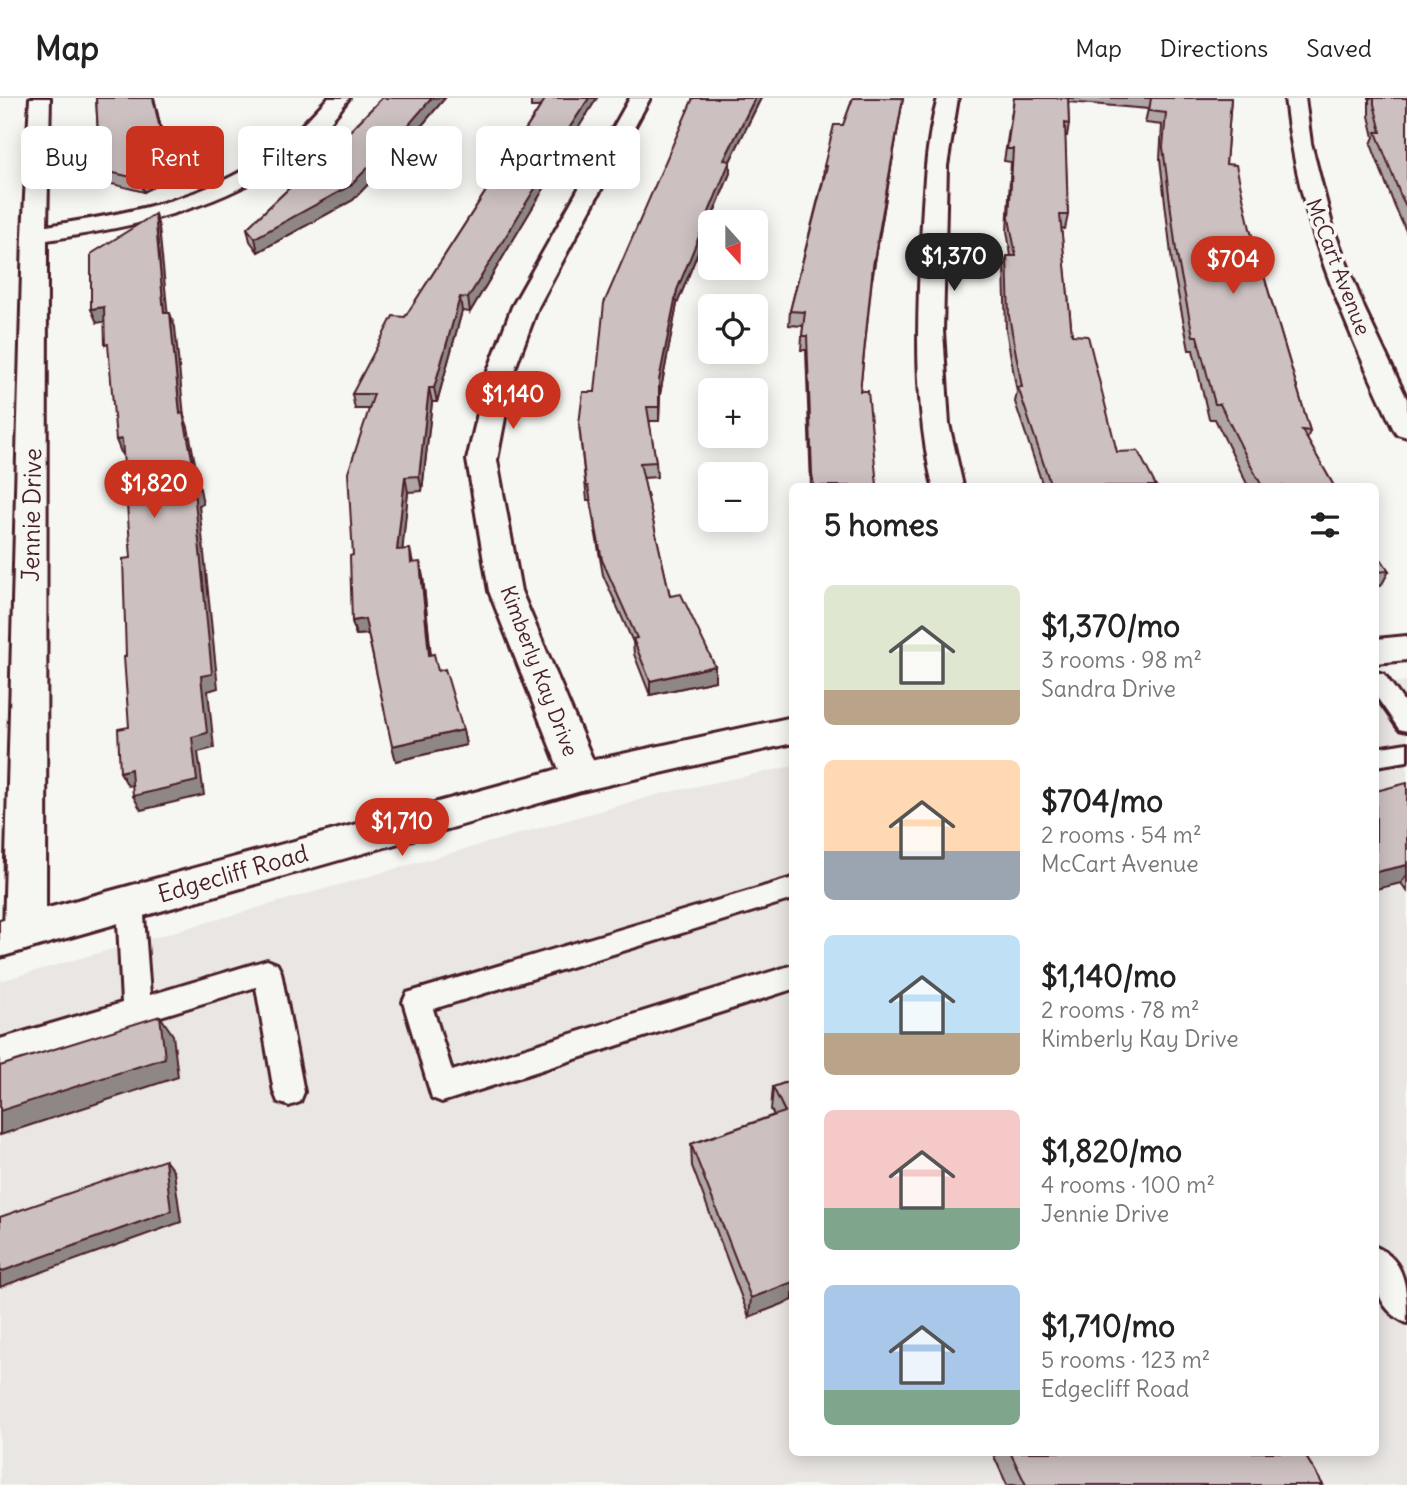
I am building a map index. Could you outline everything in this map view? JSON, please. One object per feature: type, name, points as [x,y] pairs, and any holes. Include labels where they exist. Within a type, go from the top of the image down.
[{"type":"street","name":"Jennie Drive","points":[[12,936],[40,98]]},
{"type":"street","points":[[35,236],[138,216],[216,190],[275,160],[300,139],[339,98]]},
{"type":"street","name":"Kimberly Kay Drive","points":[[581,777],[505,591],[482,460],[501,371],[525,307],[640,98]]},
{"type":"street","points":[[947,483],[938,452],[928,364],[937,141],[948,98]]},
{"type":"street","name":"McCart Avenue","points":[[1295,98],[1298,136],[1310,194],[1325,244],[1345,296],[1407,428]]},
{"type":"street","points":[[1379,651],[1407,648]]},
{"type":"street","name":"Edgecliff Road","points":[[12,936],[581,777],[789,731]]},
{"type":"lane","points":[[1379,684],[1407,723]]},
{"type":"lane","points":[[1379,757],[1407,752]]},
{"type":"lane","points":[[789,889],[417,1002],[442,1088],[789,978]]},
{"type":"lane","points":[[130,903],[137,1011]]},
{"type":"lane","points":[[0,1052],[267,972],[289,1092]]},
{"type":"lane","points":[[1379,1267],[1407,1306]]},
{"type":"shaded area","points":[[1407,681],[1407,1485],[0,1485],[0,981],[660,794],[789,767],[789,1456],[1379,1456],[1379,685]]},
{"type":"building","points":[[96,98],[153,98],[159,126],[126,126],[126,176],[112,173],[112,126],[98,126]]},
{"type":"building","points":[[382,98],[432,98],[408,126],[366,126],[366,170],[352,184],[352,129]]},
{"type":"building","points":[[546,98],[589,98],[571,126],[528,126]]},
{"type":"building","points":[[693,98],[755,98],[724,160],[730,161],[710,210],[698,210],[698,239],[677,290],[659,380],[659,407],[647,407],[656,462],[640,463],[670,596],[681,594],[715,666],[650,681],[633,639],[637,638],[602,560],[586,486],[579,424],[583,392],[595,392],[604,303]]},
{"type":"building","points":[[853,98],[903,98],[873,266],[860,391],[868,391],[877,483],[814,483],[807,336],[802,336],[805,312],[790,311],[827,166],[824,166],[834,125],[843,125]]},
{"type":"building","points":[[1014,98],[1068,98],[1069,124],[1065,123],[1068,215],[1060,215],[1072,335],[1088,336],[1117,452],[1138,451],[1154,483],[1050,483],[1018,387],[1022,387],[1009,316],[1007,256],[1016,256],[1009,218],[1013,149],[1007,149]]},
{"type":"building","points":[[1151,98],[1231,98],[1226,164],[1236,165],[1250,229],[1310,431],[1302,430],[1332,483],[1260,483],[1220,404],[1215,404],[1197,336],[1193,336],[1176,250],[1163,147],[1166,113],[1149,111]]},
{"type":"building","points":[[1374,98],[1407,98],[1407,208],[1376,132],[1381,132]]},
{"type":"building","points":[[288,189],[345,189],[255,238],[247,228]]},
{"type":"building","points":[[487,189],[535,189],[468,298],[460,297],[434,388],[429,388],[419,476],[405,477],[397,550],[410,549],[411,563],[420,562],[429,655],[434,654],[438,671],[445,669],[463,730],[392,746],[365,619],[352,621],[350,556],[353,555],[348,473],[374,394],[352,394],[393,316],[405,317]]},
{"type":"building","points":[[155,214],[164,313],[170,313],[180,414],[183,413],[198,489],[194,490],[212,674],[201,676],[207,733],[192,737],[197,781],[133,796],[131,769],[120,772],[118,729],[129,727],[124,657],[123,559],[131,558],[122,439],[116,440],[108,344],[105,345],[104,307],[91,309],[91,254]]},
{"type":"building","points":[[1379,556],[1389,571],[1379,572]]},
{"type":"building","points":[[1407,783],[1407,865],[1379,871],[1379,790]]},
{"type":"building","points":[[160,1016],[165,1058],[0,1111],[0,1066]]},
{"type":"building","points":[[789,1081],[789,1284],[751,1298],[691,1144],[785,1112],[773,1087]]},
{"type":"building","points":[[165,1160],[171,1211],[0,1272],[0,1217]]},
{"type":"building","points":[[1012,1456],[1305,1456],[1323,1485],[1026,1485]]}]
